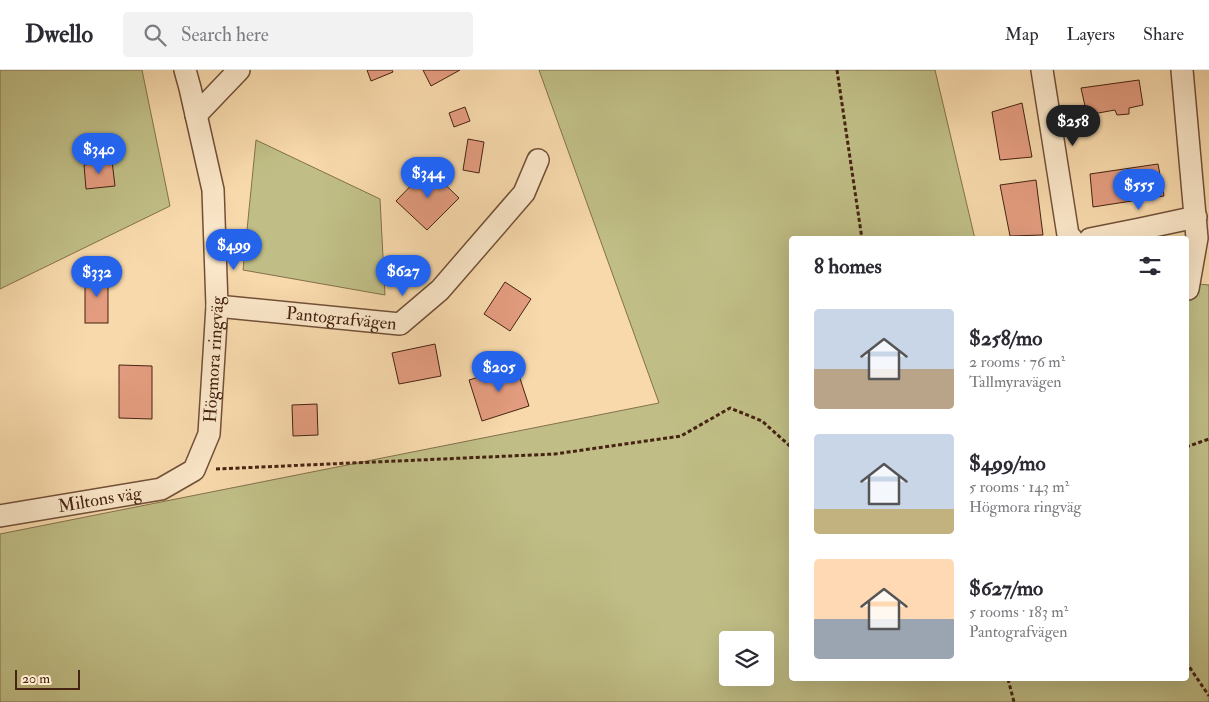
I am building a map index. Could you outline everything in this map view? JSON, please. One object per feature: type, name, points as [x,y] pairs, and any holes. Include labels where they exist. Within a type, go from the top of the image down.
[{"type":"street","name":"Högmora ringväg","points":[[185,70],[213,190],[216,306],[209,434],[194,470]]},
{"type":"street","points":[[196,115],[239,70]]},
{"type":"street","points":[[1042,70],[1069,236]]},
{"type":"street","points":[[1182,70],[1197,238],[1189,282]]},
{"type":"street","name":"Pantografvägen","points":[[216,306],[400,324],[440,290],[524,193],[538,160]]},
{"type":"street","points":[[1104,236],[1196,217]]},
{"type":"street","name":"Miltons väg","points":[[0,516],[161,489],[194,470]]},
{"type":"path","points":[[837,70],[862,236]]},
{"type":"path","points":[[194,470],[555,454],[681,436],[730,408],[762,421],[789,446]]},
{"type":"path","points":[[1189,446],[1209,439]]},
{"type":"path","points":[[1189,666],[1209,696]]},
{"type":"path","points":[[1009,681],[1014,702]]},
{"type":"shaded area","points":[[0,70],[142,70],[170,206],[0,289]]},
{"type":"shaded area","points":[[539,70],[935,70],[974,236],[789,236],[789,681],[1189,681],[1189,283],[1209,285],[1209,702],[0,702],[0,534],[659,403]]},
{"type":"shaded area","points":[[256,140],[380,199],[385,295],[243,270]]},
{"type":"building","points":[[367,70],[392,70],[393,72],[371,81]]},
{"type":"building","points":[[423,70],[460,70],[431,86]]},
{"type":"building","points":[[1139,80],[1143,105],[1129,108],[1129,114],[1117,115],[1115,110],[1087,115],[1081,88]]},
{"type":"building","points":[[1022,103],[1032,157],[1000,160],[992,112]]},
{"type":"building","points":[[465,107],[470,121],[454,127],[449,113]]},
{"type":"building","points":[[468,139],[484,142],[479,173],[463,170]]},
{"type":"building","points":[[112,161],[115,186],[86,189],[84,165]]},
{"type":"building","points":[[1158,164],[1164,196],[1093,207],[1090,174]]},
{"type":"building","points":[[428,168],[459,198],[427,230],[396,201]]},
{"type":"building","points":[[1036,180],[1043,235],[1010,236],[1000,185]]},
{"type":"building","points":[[85,274],[108,274],[108,323],[85,323]]},
{"type":"building","points":[[505,282],[531,299],[510,331],[484,314]]},
{"type":"building","points":[[435,344],[441,376],[399,384],[392,353]]},
{"type":"building","points":[[119,365],[152,366],[152,419],[119,418]]},
{"type":"building","points":[[516,366],[529,406],[482,421],[469,380]]},
{"type":"building","points":[[317,404],[318,435],[293,436],[292,405]]}]
